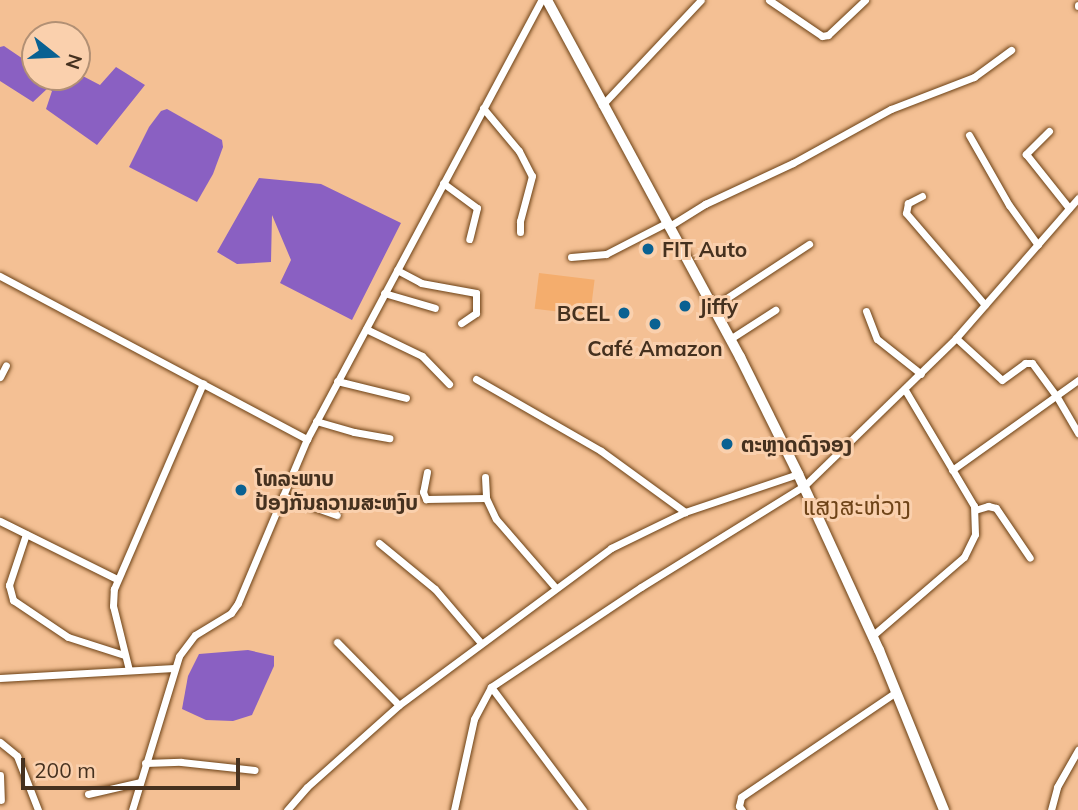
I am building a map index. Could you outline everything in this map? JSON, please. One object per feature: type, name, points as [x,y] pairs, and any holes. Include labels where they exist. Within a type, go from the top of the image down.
[{"type":"street","points":[[132,810],[174,668],[195,635],[231,613],[238,603],[316,421],[541,0]]},
{"type":"street","points":[[547,0],[713,307],[804,486],[897,692],[944,810]]},
{"type":"street","points":[[602,105],[701,0]]},
{"type":"street","points":[[769,0],[822,36],[828,35],[865,0]]},
{"type":"street","points":[[571,257],[606,254],[793,163],[891,109],[974,77],[1011,50]]},
{"type":"street","points":[[483,108],[519,151],[532,176],[520,221],[520,232]]},
{"type":"street","points":[[1049,131],[1026,154],[1069,208]]},
{"type":"street","points":[[969,135],[1009,205],[1038,245]]},
{"type":"street","points":[[443,183],[477,208],[469,239]]},
{"type":"street","points":[[922,196],[908,203],[906,214],[985,305]]},
{"type":"street","points":[[454,810],[474,719],[491,687],[641,587],[804,486],[956,338],[1078,198]]},
{"type":"street","points":[[713,307],[809,244]]},
{"type":"street","points":[[397,270],[421,283],[476,293],[476,313],[461,323]]},
{"type":"street","points":[[0,276],[307,439]]},
{"type":"street","points":[[384,293],[435,308]]},
{"type":"street","points":[[730,340],[775,310]]},
{"type":"street","points":[[866,311],[870,328],[877,339],[921,374]]},
{"type":"street","points":[[366,329],[422,356],[449,384]]},
{"type":"street","points":[[956,338],[1002,380],[1025,363],[1032,363],[1057,397],[1078,433]]},
{"type":"street","points":[[0,377],[6,365]]},
{"type":"street","points":[[476,379],[601,451],[685,512]]},
{"type":"street","points":[[952,470],[1078,380]]},
{"type":"street","points":[[337,382],[406,398]]},
{"type":"street","points":[[129,670],[113,606],[117,579],[204,383]]},
{"type":"street","points":[[872,636],[964,557],[975,534],[975,510],[905,390]]},
{"type":"street","points":[[316,421],[389,438]]},
{"type":"street","points":[[427,472],[423,492],[426,499],[486,498]]},
{"type":"street","points":[[287,810],[307,787],[399,705],[611,548],[685,512],[798,474]]},
{"type":"street","points":[[485,477],[486,498],[496,519],[555,587]]},
{"type":"street","points":[[283,496],[337,515]]},
{"type":"street","points":[[975,510],[988,506],[996,508],[1030,558]]},
{"type":"street","points":[[0,521],[117,579]]},
{"type":"street","points":[[26,534],[9,585],[13,600],[68,637],[124,655]]},
{"type":"street","points":[[379,543],[435,589],[481,643]]},
{"type":"street","points":[[337,642],[399,705]]},
{"type":"street","points":[[0,678],[174,668]]},
{"type":"street","points":[[491,687],[583,810]]},
{"type":"street","points":[[743,810],[739,806],[741,797],[897,692]]},
{"type":"street","points":[[0,742],[17,756],[38,810]]},
{"type":"street","points":[[1051,810],[1059,783],[1078,750]]},
{"type":"street","points":[[145,763],[181,762],[255,770]]},
{"type":"street","points":[[0,775],[1,800]]},
{"type":"street","points":[[88,794],[140,782]]},
{"type":"shaded area","points":[[4,46],[21,58],[21,91],[45,91],[33,102],[0,81],[0,47]]},
{"type":"shaded area","points":[[116,67],[145,85],[97,145],[46,109],[52,91],[91,91],[91,80],[100,85]]},
{"type":"shaded area","points":[[167,109],[222,140],[223,147],[213,174],[197,202],[129,167],[149,127],[161,111]]},
{"type":"shaded area","points":[[259,178],[321,184],[401,223],[352,320],[280,283],[291,260],[272,215],[271,262],[237,264],[217,252]]},
{"type":"shaded area","points":[[539,273],[595,280],[590,316],[535,309]]},
{"type":"shaded area","points":[[248,650],[274,656],[274,666],[252,715],[233,721],[206,720],[182,709],[188,676],[199,654]]},
{"type":"place","name":"FIT Auto","points":[[648,249]]},
{"type":"place","name":"Jiffy","points":[[685,306]]},
{"type":"place","name":"BCEL","points":[[624,313]]},
{"type":"place","name":"Café Amazon","points":[[655,324]]},
{"type":"place","name":"ຕະຫຼາດດົງຈອງ","points":[[727,444]]},
{"type":"place","name":"ໂທລະພາບ ປ້ອງກັນຄວາມສະຫງົບ","points":[[241,490]]},
{"type":"district","name":"ແສງສະຫ່ວາງ","points":[[857,507]]}]
